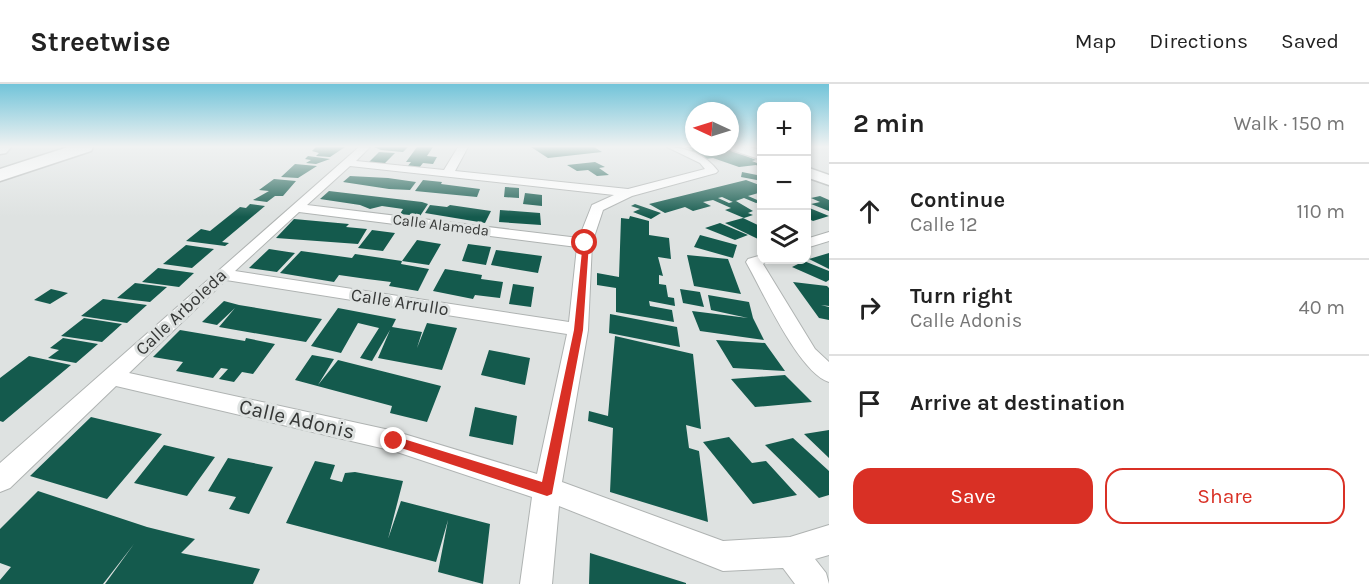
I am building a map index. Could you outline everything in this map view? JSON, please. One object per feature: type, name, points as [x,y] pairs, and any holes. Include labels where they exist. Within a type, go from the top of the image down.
[{"type":"street","name":"Calle Arboleda","points":[[0,480],[222,274],[340,170]]},
{"type":"street","points":[[421,170],[628,193]]},
{"type":"street","points":[[536,584],[547,489],[578,330],[585,243],[597,208],[628,193],[711,170]]},
{"type":"street","points":[[811,173],[829,180]]},
{"type":"street","name":"Calle Alameda","points":[[296,208],[585,243]]},
{"type":"street","points":[[811,243],[829,236]]},
{"type":"street","points":[[757,261],[754,262],[808,354],[829,375]]},
{"type":"street","name":"Calle Arrullo","points":[[222,274],[578,330]]},
{"type":"street","name":"Calle Adonis","points":[[111,377],[394,441],[547,489],[723,556],[790,552],[829,540]]},
{"type":"street","points":[[790,552],[815,584]]},
{"type":"building","points":[[288,170],[310,170],[298,178],[281,177]]},
{"type":"building","points":[[588,170],[602,170],[609,175],[597,176]]},
{"type":"building","points":[[742,172],[757,175],[757,180],[741,177]]},
{"type":"building","points":[[350,176],[416,182],[410,190],[389,189],[343,182]]},
{"type":"building","points":[[274,179],[296,181],[283,196],[275,196],[267,202],[253,200],[269,191],[259,190]]},
{"type":"building","points":[[423,180],[480,189],[477,197],[415,191]]},
{"type":"building","points":[[746,180],[757,184],[757,193],[748,196],[757,200],[757,203],[744,198],[735,201],[753,211],[748,213],[753,215],[744,218],[725,210],[731,208],[713,200],[703,202],[711,206],[693,211],[685,207],[665,213],[649,204]],"holes":[[[722,197],[733,202],[729,203],[718,198]]]},
{"type":"building","points":[[505,187],[519,188],[519,198],[504,197]]},
{"type":"building","points":[[329,191],[428,204],[420,216],[400,214],[403,209],[382,206],[370,209],[360,205],[320,199]]},
{"type":"building","points":[[525,193],[542,195],[542,206],[523,204]]},
{"type":"building","points":[[820,196],[829,200],[829,211],[811,204],[820,202],[811,198]]},
{"type":"building","points":[[250,204],[265,206],[222,242],[229,243],[225,246],[186,241],[201,229],[210,231],[240,207],[246,208]]},
{"type":"building","points":[[635,204],[661,213],[651,219],[633,212],[640,209],[631,206]]},
{"type":"building","points":[[430,205],[447,207],[450,205],[491,211],[485,223],[425,213]]},
{"type":"building","points":[[811,209],[829,216],[811,220]]},
{"type":"building","points":[[500,210],[540,213],[541,225],[499,222]]},
{"type":"building","points":[[630,216],[649,221],[649,235],[669,238],[671,259],[658,257],[663,276],[659,275],[659,284],[666,285],[668,297],[674,298],[675,306],[649,301],[650,306],[672,310],[674,322],[616,312],[616,288],[597,285],[597,273],[619,277],[621,218],[629,219]]},
{"type":"building","points":[[743,218],[757,225],[757,239],[725,223]]},
{"type":"building","points":[[294,219],[349,224],[346,227],[367,229],[358,244],[276,238]]},
{"type":"building","points":[[720,223],[748,235],[735,240],[705,228]]},
{"type":"building","points":[[372,230],[395,233],[383,251],[358,248]]},
{"type":"building","points":[[700,235],[737,245],[733,258],[694,247]]},
{"type":"building","points":[[417,240],[441,244],[429,265],[402,261]]},
{"type":"building","points":[[468,244],[491,247],[486,265],[462,261]]},
{"type":"building","points":[[186,245],[214,249],[192,268],[163,264]]},
{"type":"building","points":[[269,249],[295,253],[277,272],[249,268]]},
{"type":"building","points":[[496,250],[542,256],[538,273],[491,265]]},
{"type":"building","points":[[301,251],[352,258],[355,254],[402,261],[401,264],[429,269],[418,291],[389,286],[391,282],[339,275],[334,282],[280,273]]},
{"type":"building","points":[[829,253],[829,269],[811,260]]},
{"type":"building","points":[[687,255],[728,259],[741,294],[694,286]]},
{"type":"building","points":[[798,264],[811,264],[829,271],[829,280],[826,282],[792,267]]},
{"type":"building","points":[[158,268],[194,273],[179,287],[142,282]]},
{"type":"building","points":[[445,269],[482,275],[481,279],[503,282],[500,298],[475,295],[473,299],[433,291]]},
{"type":"building","points":[[793,282],[829,288],[829,306],[821,305],[829,307],[829,320],[819,318]]},
{"type":"building","points":[[135,283],[167,287],[150,302],[117,298]]},
{"type":"building","points":[[513,284],[534,287],[531,307],[509,304]]},
{"type":"building","points":[[51,289],[68,293],[50,304],[34,300]]},
{"type":"building","points":[[680,289],[700,292],[704,307],[683,303]]},
{"type":"building","points":[[708,295],[749,302],[753,318],[764,340],[700,331],[692,311],[748,318],[711,310]]},
{"type":"building","points":[[103,299],[147,305],[127,323],[81,316]]},
{"type":"building","points":[[224,301],[322,319],[306,342],[219,327],[235,308],[217,325],[202,322]]},
{"type":"building","points":[[338,308],[396,319],[392,327],[422,332],[417,348],[427,323],[457,328],[442,370],[378,358],[390,330],[372,361],[360,358],[379,328],[358,323],[341,353],[311,346]]},
{"type":"building","points":[[610,314],[677,327],[680,347],[609,333]]},
{"type":"building","points":[[84,318],[122,324],[102,342],[61,336]]},
{"type":"building","points":[[180,330],[275,344],[253,374],[242,372],[234,382],[219,379],[228,369],[221,368],[213,378],[176,371],[183,362],[153,357]]},
{"type":"building","points":[[615,336],[693,354],[701,429],[686,425],[689,448],[699,451],[708,522],[610,492],[613,428],[588,421],[589,411],[608,416]]},
{"type":"building","points":[[63,338],[98,344],[76,363],[48,358],[59,350],[50,348]]},
{"type":"building","points":[[716,340],[765,343],[785,371],[733,368]]},
{"type":"building","points":[[489,350],[530,358],[525,385],[481,375]]},
{"type":"building","points":[[312,355],[334,359],[318,385],[338,360],[441,386],[427,422],[390,413],[392,406],[295,380]]},
{"type":"building","points":[[29,356],[71,365],[3,422],[0,421],[0,378]]},
{"type":"building","points":[[785,375],[812,402],[755,407],[731,379]]},
{"type":"building","points":[[475,407],[517,416],[513,445],[469,436]]},
{"type":"building","points":[[91,417],[162,434],[107,499],[30,476]]},
{"type":"building","points":[[829,430],[829,458],[804,434]]},
{"type":"building","points":[[729,437],[752,463],[766,461],[797,495],[753,504],[703,442]]},
{"type":"building","points":[[793,438],[829,471],[829,495],[819,498],[765,445]]},
{"type":"building","points":[[164,445],[215,457],[187,496],[134,483]]},
{"type":"building","points":[[228,458],[273,467],[249,514],[229,509],[236,497],[208,491]]},
{"type":"building","points":[[315,461],[335,465],[330,479],[342,482],[345,473],[355,472],[403,481],[388,539],[401,501],[490,524],[483,584],[438,572],[448,520],[436,562],[286,523]]},
{"type":"building","points":[[38,491],[147,527],[195,539],[181,553],[260,569],[253,584],[105,584],[134,544],[103,584],[0,584],[0,580],[11,567],[0,563],[0,529]]},
{"type":"building","points":[[590,553],[686,583],[686,584],[589,584]]},
{"type":"route","points":[[394,441],[547,489],[578,330],[585,243]]}]
